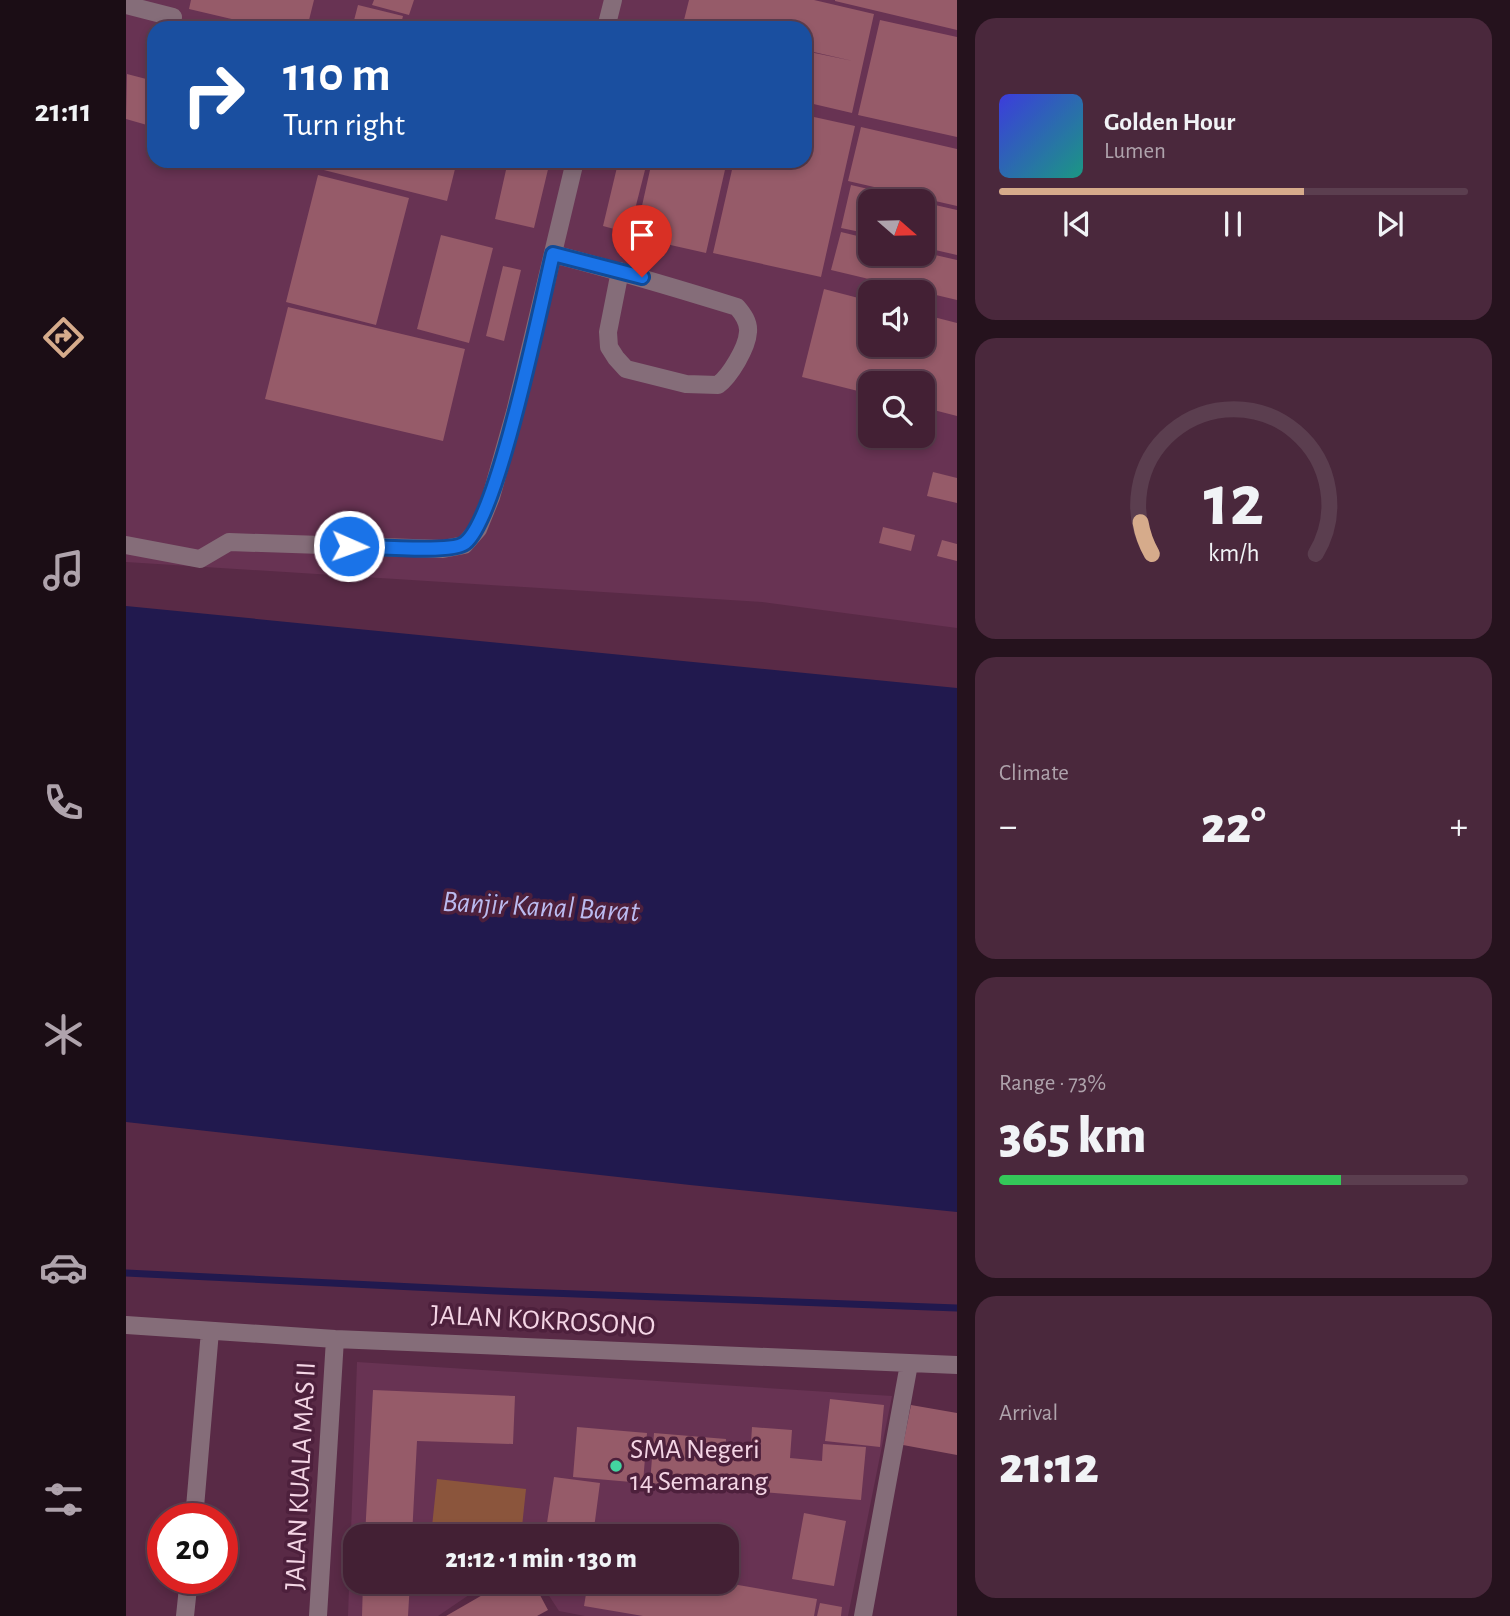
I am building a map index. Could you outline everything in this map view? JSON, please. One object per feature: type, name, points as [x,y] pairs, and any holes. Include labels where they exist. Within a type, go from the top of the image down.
[{"type":"street","points":[[608,21],[613,0]]},
{"type":"street","points":[[126,5],[173,17]]},
{"type":"street","points":[[126,545],[200,559],[229,542],[443,549],[464,545],[478,529],[491,497],[515,412],[573,168]]},
{"type":"street","points":[[553,254],[620,271],[737,307],[745,316],[748,331],[736,363],[726,379],[718,385],[686,384],[626,369],[609,346],[608,332],[620,271]]},
{"type":"street","name":"JALAN KOKROSONO","points":[[126,1325],[335,1339],[957,1365]]},
{"type":"street","points":[[195,1503],[210,1331]]},
{"type":"street","name":"JALAN KUALA MAS II","points":[[318,1616],[335,1339]]},
{"type":"street","points":[[863,1616],[909,1364]]},
{"type":"street","points":[[185,1616],[187,1594]]},
{"type":"shaded area","points":[[126,0],[957,0],[957,628],[762,602],[126,562]]},
{"type":"shaded area","name":"SMA Negeri 14 Semarang","points":[[357,1362],[892,1396],[848,1616],[585,1616],[559,1611],[548,1594],[739,1594],[739,1524],[351,1524]]},
{"type":"shaded area","points":[[437,1479],[526,1489],[522,1524],[432,1524]]},
{"type":"shaded area","name":"SMA Negeri 14 Semarang","points":[[349,1594],[470,1594],[438,1616],[348,1616]]},
{"type":"water","name":"Banjir Kanal Barat","points":[[126,606],[957,688],[957,1212],[126,1122]]},
{"type":"building","points":[[191,0],[314,0],[309,21],[240,21],[189,9]]},
{"type":"building","points":[[374,0],[414,0],[409,15],[372,5]]},
{"type":"building","points":[[689,0],[814,0],[874,14],[852,113],[812,104],[812,52],[853,61],[812,52],[812,21],[684,20]]},
{"type":"building","points":[[957,0],[957,30],[835,1]]},
{"type":"building","points":[[358,5],[403,16],[402,21],[354,21]]},
{"type":"building","points":[[880,20],[957,37],[957,137],[858,115]]},
{"type":"building","points":[[127,74],[147,79],[147,125],[126,119]]},
{"type":"building","points":[[812,117],[855,126],[821,277],[713,253],[732,168],[812,168]]},
{"type":"building","points":[[861,127],[957,149],[957,206],[935,201],[935,189],[883,189],[848,181]]},
{"type":"building","points":[[316,168],[455,168],[447,201]]},
{"type":"building","points":[[506,168],[548,168],[534,228],[495,219]]},
{"type":"building","points":[[617,168],[645,170],[629,233],[603,226]]},
{"type":"building","points":[[650,168],[725,168],[706,253],[635,237]]},
{"type":"building","points":[[318,175],[409,198],[376,325],[286,302]]},
{"type":"building","points":[[851,185],[868,189],[858,189],[858,232],[841,228]]},
{"type":"building","points":[[935,205],[957,210],[957,255],[935,250]]},
{"type":"building","points":[[841,232],[858,236],[858,266],[935,266],[935,255],[957,260],[957,300],[935,295],[935,280],[873,280],[831,270]]},
{"type":"building","points":[[441,235],[493,248],[469,343],[417,329]]},
{"type":"building","points":[[503,266],[521,270],[504,341],[486,336]]},
{"type":"building","points":[[824,289],[858,298],[858,357],[935,357],[935,317],[957,323],[957,416],[935,410],[935,371],[858,371],[858,391],[802,377]]},
{"type":"building","points":[[288,307],[465,349],[443,441],[265,399]]},
{"type":"building","points":[[933,472],[957,478],[957,503],[927,496]]},
{"type":"building","points":[[883,527],[915,535],[911,551],[879,543]]},
{"type":"building","points":[[942,540],[957,544],[957,561],[937,556]]},
{"type":"building","points":[[373,1390],[515,1396],[513,1444],[417,1441],[413,1524],[366,1524]]},
{"type":"building","points":[[830,1399],[884,1405],[880,1447],[825,1441]]},
{"type":"building","points":[[911,1405],[957,1413],[957,1455],[903,1445]]},
{"type":"building","points":[[577,1427],[647,1433],[643,1483],[573,1477]]},
{"type":"building","points":[[752,1427],[792,1430],[790,1458],[822,1461],[823,1444],[866,1447],[861,1500],[650,1483],[654,1433],[726,1439],[725,1457],[750,1459]]},
{"type":"building","points":[[554,1477],[600,1483],[595,1524],[547,1524]]},
{"type":"building","points":[[804,1513],[846,1521],[834,1586],[792,1579]]},
{"type":"building","points":[[739,1585],[817,1599],[814,1616],[643,1616],[584,1606],[586,1594],[739,1594]]},
{"type":"building","points":[[363,1594],[409,1594],[408,1616],[362,1616]]},
{"type":"building","points":[[484,1594],[539,1594],[548,1610],[537,1616],[446,1616]]},
{"type":"building","points":[[820,1603],[842,1607],[841,1616],[817,1616]]},
{"type":"waterway","points":[[126,1273],[497,1291],[957,1308]]},
{"type":"place","name":"SMA Negeri 14 Semarang","points":[[616,1466]]},
{"type":"route","points":[[349,546],[443,549],[464,545],[478,529],[491,497],[515,412],[553,254],[642,277]]}]
